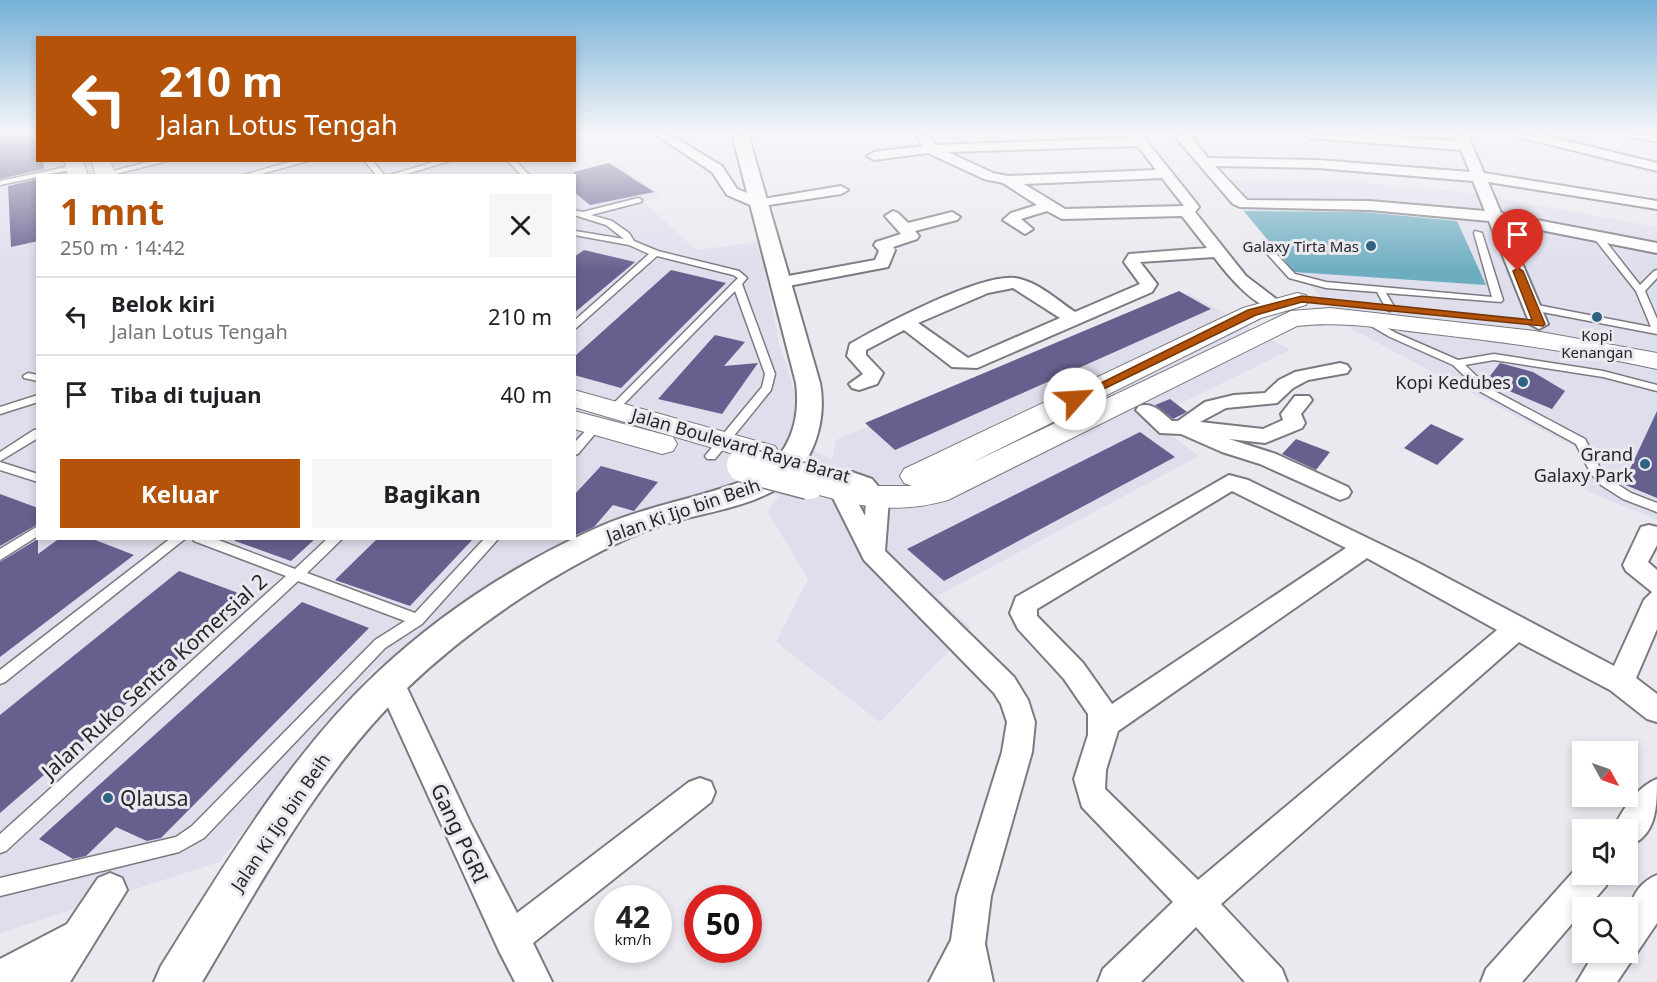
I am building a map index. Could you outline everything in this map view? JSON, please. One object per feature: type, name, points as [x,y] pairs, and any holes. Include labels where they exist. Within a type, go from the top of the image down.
[{"type":"main road","name":"Jalan Boulevard Raya Barat","points":[[576,400],[595,418],[677,437],[832,481],[878,500],[905,499],[937,492],[1086,406],[1263,309],[1302,299],[1536,315],[1657,347]]},
{"type":"main road","name":"Jalan Boulevard Raya Barat","points":[[832,481],[885,481],[929,471],[1086,406],[1144,402],[1291,319],[1379,306],[1657,361]]},
{"type":"street","points":[[724,180],[732,192],[760,203],[841,190]]},
{"type":"street","name":"Jalan Ki Ijo bin Beih","points":[[177,982],[248,866],[315,765],[390,681],[418,655],[488,603],[575,552],[640,522],[762,484],[783,471],[800,443],[810,417],[810,392],[783,282],[753,180]]},
{"type":"street","points":[[1008,180],[1013,180]]},
{"type":"street","points":[[1008,180],[1048,206],[1071,215],[1186,211],[1192,207],[1172,180]]},
{"type":"street","points":[[1220,180],[1238,201],[1245,204],[1370,205],[1496,217],[1657,248]]},
{"type":"street","points":[[1481,180],[1536,315]]},
{"type":"street","points":[[1509,180],[1558,186],[1657,205]]},
{"type":"street","points":[[1025,229],[1011,220],[1048,206]]},
{"type":"street","points":[[1186,211],[1240,280],[1240,291],[1263,309]]},
{"type":"street","points":[[783,282],[882,264],[887,250],[882,245],[911,236],[893,216]]},
{"type":"street","points":[[906,228],[951,217]]},
{"type":"street","points":[[904,321],[959,363],[970,364],[1148,287],[1149,284],[1132,262],[1135,257],[1218,252]]},
{"type":"street","points":[[859,384],[870,380],[873,373],[856,356],[857,348],[904,321],[1001,284],[1015,283],[1073,319]]},
{"type":"street","points":[[1184,427],[1202,409],[1233,400],[1270,399],[1284,384],[1302,374],[1340,369]]},
{"type":"street","points":[[1144,402],[1167,428],[1184,427],[1265,436],[1295,423],[1291,414],[1302,400]]},
{"type":"street","points":[[1184,427],[1230,447],[1268,459],[1340,492]]},
{"type":"street","points":[[1265,436],[1282,453],[1281,459],[1268,459]]},
{"type":"street","points":[[832,481],[873,554],[1004,686],[1014,700],[1021,722],[1017,752],[974,896],[968,944],[975,982]]},
{"type":"street","points":[[1104,725],[1092,692],[1027,622],[1023,613],[1024,604],[1229,483],[1240,485],[1410,568],[1517,629],[1620,682],[1657,711]]},
{"type":"street","points":[[873,554],[878,500]]},
{"type":"street","points":[[1657,536],[1649,533],[1635,564],[1657,584]]},
{"type":"street","points":[[1269,982],[1197,903],[1093,798],[1089,789],[1088,772],[1104,725],[1365,547]]},
{"type":"street","points":[[1620,682],[1657,600]]},
{"type":"street","points":[[1116,982],[1197,903],[1517,629]]},
{"type":"street","name":"Gang PGRI","points":[[390,681],[511,939],[534,982]]},
{"type":"street","points":[[511,939],[700,792]]},
{"type":"street","points":[[1637,819],[1657,793]]},
{"type":"street","points":[[1499,982],[1583,885]]},
{"type":"street","points":[[49,982],[110,890]]},
{"type":"street","points":[[1638,922],[1657,892]]},
{"type":"street","points":[[0,978],[81,935]]},
{"type":"street","points":[[947,982],[968,944]]},
{"type":"street","points":[[1595,982],[1609,963]]},
{"type":"lane","points":[[0,183],[16,180]]},
{"type":"lane","points":[[577,214],[638,200]]},
{"type":"lane","points":[[577,214],[619,229],[631,243]]},
{"type":"lane","points":[[576,232],[593,219]]},
{"type":"lane","points":[[576,233],[631,243],[655,253],[736,273],[743,278],[595,418],[576,448]]},
{"type":"lane","points":[[1265,247],[1292,276],[1326,285],[1379,306],[1498,300],[1478,233]]},
{"type":"lane","points":[[1597,236],[1640,291],[1657,330]]},
{"type":"lane","points":[[576,325],[655,253]]},
{"type":"lane","points":[[1640,291],[1657,273]]},
{"type":"lane","points":[[717,449],[767,388],[771,374],[738,285]]},
{"type":"lane","points":[[1379,306],[1393,335],[1458,363],[1485,390],[1581,442],[1598,474],[1612,488],[1657,508]]},
{"type":"lane","points":[[1536,315],[1657,330]]},
{"type":"lane","points":[[1458,363],[1494,357],[1603,375],[1657,388]]},
{"type":"lane","points":[[0,411],[36,399]]},
{"type":"lane","points":[[0,457],[36,434]]},
{"type":"lane","points":[[0,466],[36,477]]},
{"type":"lane","points":[[0,555],[36,531]]},
{"type":"lane","points":[[0,678],[177,540]]},
{"type":"lane","points":[[204,540],[417,620]]},
{"type":"lane","name":"Jalan Ruko Sentra Komersial 2","points":[[0,845],[336,540]]},
{"type":"lane","points":[[0,887],[179,844],[198,832],[380,644],[417,620],[491,540]]},
{"type":"shaded area","points":[[0,180],[36,180],[36,540],[576,540],[576,180],[640,180],[661,195],[643,201],[696,250],[759,242],[779,343],[799,406],[792,441],[832,459],[836,440],[1188,293],[1290,350],[1149,419],[1199,456],[937,596],[971,628],[880,722],[776,642],[808,579],[767,511],[780,496],[742,483],[509,586],[372,671],[219,862],[0,933]]},
{"type":"shaded area","points":[[1218,180],[1342,181],[1465,192],[1657,227],[1657,520],[1578,487],[1595,458],[1350,328],[1246,215]]},
{"type":"water","name":"Galaxy Tirta Mas","points":[[1244,211],[1363,212],[1457,221],[1486,285],[1294,272]]},
{"type":"building","points":[[36,180],[36,241],[11,247],[8,186]]},
{"type":"building","points":[[576,180],[635,180],[654,192],[590,205],[576,194]]},
{"type":"building","points":[[584,250],[635,262],[576,311],[576,256]]},
{"type":"building","points":[[671,270],[726,283],[621,388],[576,376],[576,355]]},
{"type":"building","points":[[1179,291],[1211,309],[895,450],[865,423]]},
{"type":"building","points":[[715,335],[745,342],[724,366],[758,363],[722,414],[658,399]]},
{"type":"building","name":"Kopi Kedubes","points":[[1500,363],[1533,372],[1565,391],[1552,409],[1502,388],[1490,376]]},
{"type":"building","points":[[1170,399],[1187,412],[1173,419],[1155,405]]},
{"type":"building","name":"Grand Galaxy Park","points":[[1657,411],[1657,498],[1623,484]]},
{"type":"building","points":[[1431,424],[1464,439],[1437,465],[1404,448]]},
{"type":"building","points":[[1140,432],[1175,457],[944,581],[907,549]]},
{"type":"building","points":[[1296,439],[1330,452],[1316,470],[1282,454]]},
{"type":"building","points":[[601,466],[658,482],[634,511],[613,505],[594,527],[576,535],[576,493]]},
{"type":"building","points":[[0,494],[36,507],[36,525],[0,546]]},
{"type":"building","points":[[36,540],[38,554],[57,540],[95,540],[134,555],[0,657],[0,562]]},
{"type":"building","points":[[235,540],[314,540],[291,561]]},
{"type":"building","points":[[376,540],[472,540],[410,606],[335,580]]},
{"type":"building","points":[[179,571],[249,597],[0,813],[0,715]]},
{"type":"building","points":[[302,602],[369,628],[161,838],[147,841],[116,827],[86,856],[73,859],[39,839]]},
{"type":"place","name":"Galaxy Tirta Mas","points":[[1371,246]]},
{"type":"place","name":"Kopi Kenangan","points":[[1597,317]]},
{"type":"place","name":"Kopi Kedubes","points":[[1523,382]]},
{"type":"place","name":"Grand Galaxy Park","points":[[1645,464]]},
{"type":"place","name":"Qlausa","points":[[108,798]]},
{"type":"route","points":[[1075,399],[1252,313],[1302,299],[1539,324],[1518,271]]}]
